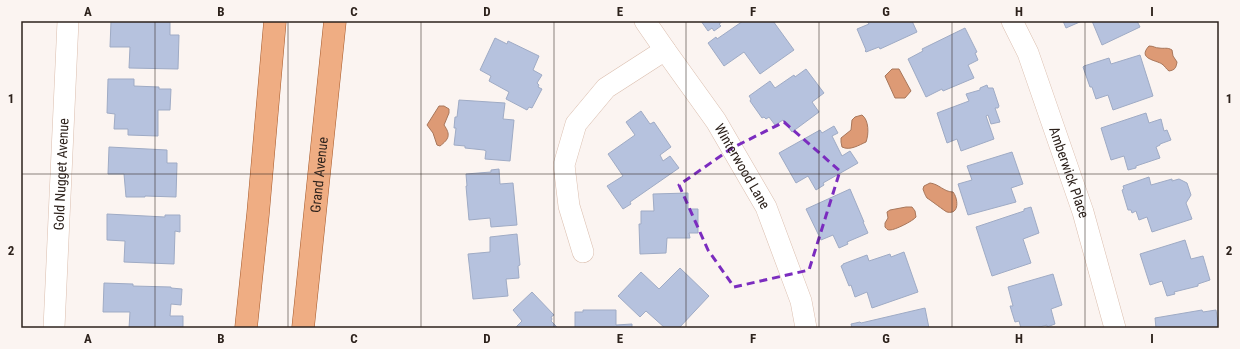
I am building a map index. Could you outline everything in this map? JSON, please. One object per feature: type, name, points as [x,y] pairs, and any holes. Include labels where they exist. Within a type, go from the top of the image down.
[{"type":"main road","points":[[246,328],[258,214],[275,21]]},
{"type":"main road","name":"Grand Avenue","points":[[303,328],[335,21]]},
{"type":"street","name":"Gold Nugget Avenue","points":[[54,328],[68,21]]},
{"type":"street","name":"Winterwood Lane","points":[[645,21],[664,50],[716,121],[766,207],[801,302],[806,328]]},
{"type":"street","name":"Amberwick Place","points":[[1012,21],[1028,53],[1083,212],[1115,328]]},
{"type":"street","points":[[582,252],[569,206],[564,165],[576,124],[606,88],[664,50]]},
{"type":"highlighted area","points":[[784,122],[840,171],[809,270],[734,287],[708,250],[679,185],[732,148]]},
{"type":"shaded area","points":[[1149,46],[1172,50],[1173,56],[1177,62],[1175,68],[1169,71],[1162,64],[1146,56],[1146,50]]},
{"type":"shaded area","points":[[892,69],[899,69],[911,91],[905,98],[895,98],[885,76]]},
{"type":"shaded area","points":[[439,106],[444,106],[449,109],[444,125],[448,132],[448,137],[440,146],[437,145],[433,133],[427,125]]},
{"type":"shaded area","points":[[862,115],[866,120],[868,127],[866,142],[851,148],[842,147],[841,138],[851,130],[852,120],[855,117]]},
{"type":"shaded area","points":[[930,183],[947,191],[953,192],[957,202],[956,209],[954,211],[947,212],[927,198],[923,189],[924,186]]},
{"type":"shaded area","points":[[912,207],[915,211],[916,217],[900,227],[892,230],[887,229],[885,227],[885,223],[888,218],[887,212]]},
{"type":"building","points":[[111,21],[170,22],[170,35],[179,35],[178,69],[129,68],[130,47],[110,47]]},
{"type":"building","points":[[701,21],[723,21],[719,24],[721,26],[714,31],[712,28],[708,31]]},
{"type":"building","points":[[743,21],[773,21],[794,50],[760,74],[744,52],[724,66],[708,43],[716,37],[717,39]]},
{"type":"building","points":[[867,21],[912,21],[917,32],[880,49],[879,47],[866,52],[857,29],[869,24]]},
{"type":"building","points":[[1063,21],[1082,21],[1066,28]]},
{"type":"building","points":[[1092,21],[1137,21],[1140,27],[1102,45]]},
{"type":"building","points":[[965,28],[977,52],[975,53],[978,60],[968,65],[974,78],[943,91],[942,89],[926,97],[908,59],[923,51],[922,49]]},
{"type":"building","points":[[495,38],[507,44],[508,41],[539,56],[533,70],[542,75],[537,83],[539,85],[538,87],[542,89],[532,108],[529,107],[527,110],[506,99],[509,92],[489,81],[491,76],[480,70]]},
{"type":"building","points":[[1140,55],[1153,96],[1113,110],[1108,95],[1096,99],[1092,87],[1090,87],[1083,67],[1084,66],[1109,58],[1111,64]]},
{"type":"building","points":[[806,69],[824,93],[812,102],[819,112],[792,132],[783,120],[775,125],[769,117],[766,119],[764,117],[762,118],[750,101],[751,99],[749,96],[770,81],[775,88]]},
{"type":"building","points":[[108,79],[134,79],[134,86],[171,89],[170,110],[158,110],[158,136],[128,135],[128,129],[114,129],[115,114],[107,113]]},
{"type":"building","points":[[987,85],[988,88],[993,88],[999,106],[998,108],[995,108],[1000,122],[991,124],[988,115],[986,116],[994,139],[961,151],[957,139],[947,143],[937,113],[969,101],[966,94],[980,90],[980,88]]},
{"type":"building","points":[[459,100],[505,103],[503,119],[514,120],[510,161],[485,159],[486,151],[484,150],[454,145],[456,128],[454,128],[455,117],[457,117]]},
{"type":"building","points":[[641,111],[650,124],[654,122],[671,147],[660,155],[663,161],[670,156],[679,168],[630,202],[631,204],[623,209],[607,186],[623,176],[608,154],[635,135],[626,122]]},
{"type":"building","points":[[1146,113],[1149,123],[1161,119],[1164,131],[1167,130],[1171,140],[1156,147],[1160,158],[1128,170],[1124,156],[1111,160],[1101,128]]},
{"type":"building","points":[[834,126],[838,133],[832,136],[842,156],[850,151],[858,163],[823,183],[824,185],[816,190],[808,176],[796,183],[779,153],[820,130],[822,133]]},
{"type":"building","points":[[109,147],[167,150],[167,163],[177,163],[176,197],[126,197],[124,174],[108,174]]},
{"type":"building","points":[[1012,152],[1023,184],[1011,188],[1016,202],[968,215],[958,184],[972,180],[967,166]]},
{"type":"building","points":[[499,169],[500,184],[513,183],[517,225],[491,227],[490,218],[469,220],[466,174],[491,172],[491,170]]},
{"type":"building","points":[[1149,177],[1151,185],[1172,179],[1172,181],[1179,179],[1187,183],[1191,195],[1186,203],[1192,219],[1152,232],[1147,217],[1139,220],[1136,211],[1132,213],[1131,210],[1128,210],[1122,190],[1124,189],[1123,186]]},
{"type":"building","points":[[850,189],[868,233],[847,242],[848,244],[839,248],[833,235],[821,240],[806,209]]},
{"type":"building","points":[[688,193],[688,209],[698,209],[698,233],[689,233],[690,238],[667,238],[666,253],[640,254],[639,224],[641,224],[641,211],[654,211],[653,194]]},
{"type":"building","points":[[1031,207],[1039,233],[1023,239],[1031,263],[992,276],[976,227],[1024,211],[1024,209]]},
{"type":"building","points":[[107,214],[165,217],[165,215],[180,215],[180,232],[175,231],[174,264],[124,262],[125,241],[107,240]]},
{"type":"building","points":[[517,234],[520,265],[518,266],[519,278],[506,279],[508,296],[473,299],[468,254],[490,252],[490,237]]},
{"type":"building","points":[[1185,240],[1191,259],[1203,256],[1210,280],[1198,284],[1198,286],[1174,292],[1175,294],[1167,296],[1162,281],[1150,285],[1140,254]]},
{"type":"building","points":[[904,252],[918,292],[872,308],[867,292],[855,297],[851,285],[849,286],[841,266],[843,264],[867,255],[869,261],[890,254],[891,257]]},
{"type":"building","points":[[680,268],[709,296],[679,328],[665,328],[646,311],[640,317],[618,296],[641,272],[659,289]]},
{"type":"building","points":[[1053,274],[1062,305],[1051,309],[1055,324],[1047,327],[1047,325],[1036,328],[1021,328],[1019,321],[1015,322],[1010,306],[1013,306],[1008,287]]},
{"type":"building","points":[[104,283],[133,284],[133,286],[171,287],[182,289],[181,305],[171,304],[170,316],[183,316],[183,327],[129,328],[130,312],[103,312]]},
{"type":"building","points":[[532,292],[554,315],[551,317],[551,321],[558,328],[515,328],[522,321],[513,310]]},
{"type":"building","points":[[925,308],[929,328],[852,328],[851,324],[861,323]]},
{"type":"building","points":[[583,310],[616,310],[616,325],[632,324],[632,328],[575,328],[575,312],[583,312]]},
{"type":"building","points":[[1202,310],[1203,312],[1216,310],[1219,328],[1156,328],[1155,318]]}]
